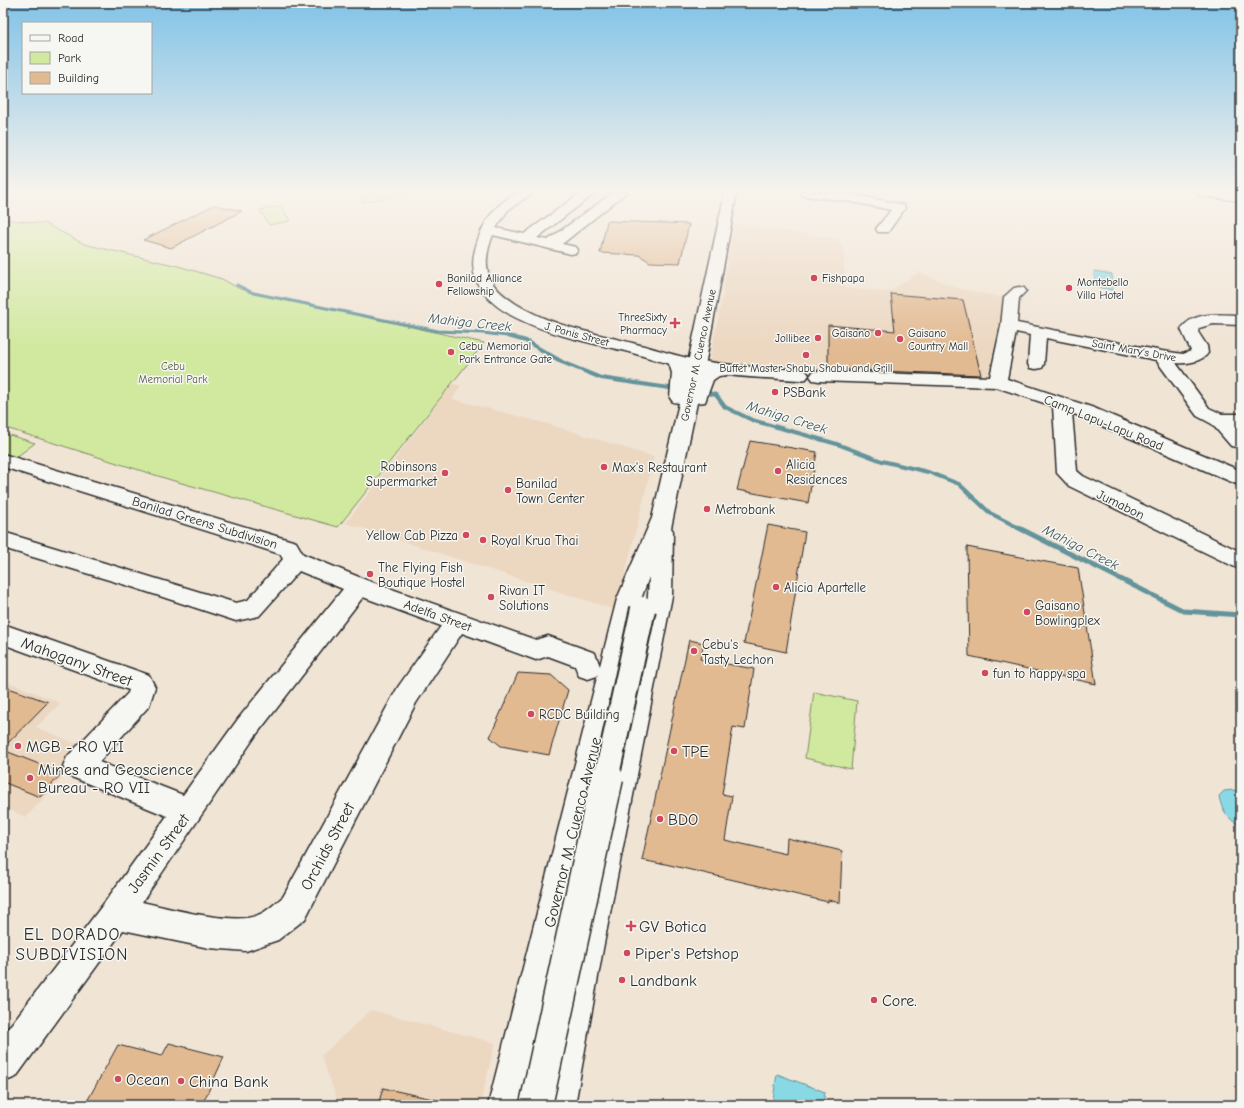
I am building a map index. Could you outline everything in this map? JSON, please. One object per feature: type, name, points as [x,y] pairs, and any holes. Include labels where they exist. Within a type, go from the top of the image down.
[{"type":"street","name":"J. Panis Street","points":[[483,244],[481,249],[481,276],[489,290],[524,316],[549,328],[624,346],[676,361],[681,373],[693,378]]},
{"type":"street","points":[[546,244],[571,250]]},
{"type":"street","name":"Governor M. Cuenco Avenue","points":[[536,1105],[662,518],[687,411],[720,244]]},
{"type":"street","points":[[998,382],[1009,326],[1012,297],[1019,291]]},
{"type":"street","name":"Saint Mary's Drive","points":[[1009,326],[1162,356],[1185,359],[1200,353],[1200,347],[1190,334],[1189,329],[1197,322],[1206,320],[1241,320]]},
{"type":"street","points":[[1036,364],[1038,332]]},
{"type":"street","points":[[1162,356],[1200,409],[1219,420],[1238,442],[1241,442]]},
{"type":"street","points":[[693,378],[705,377],[709,373],[728,370],[800,374]]},
{"type":"street","name":"Camp Lapu-Lapu Road","points":[[819,376],[998,382],[1088,412],[1241,479]]},
{"type":"street","name":"Jumabon","points":[[1062,403],[1067,473],[1076,481],[1241,562]]},
{"type":"street","points":[[1219,420],[1241,420]]},
{"type":"street","name":"Banilad Greens Subdivision","points":[[3,460],[288,548],[295,560]]},
{"type":"street","name":"Governor M. Cuenco Avenue","points":[[506,1105],[564,866],[599,673],[662,518]]},
{"type":"street","name":"Governor M. Cuenco Avenue","points":[[558,1105],[587,949],[660,596],[662,518]]},
{"type":"street","points":[[3,540],[134,579],[236,612],[251,610],[256,606],[295,560]]},
{"type":"street","name":"Adelfa Street","points":[[295,560],[358,586],[536,650],[538,658],[580,672],[599,673]]},
{"type":"street","name":"Jasmin Street","points":[[3,1064],[116,913],[248,726],[358,586]]},
{"type":"street","name":"Orchids Street","points":[[116,913],[209,932],[246,935],[267,929],[294,908],[407,695],[457,622]]},
{"type":"street","name":"Mahogany Street","points":[[3,634],[140,683],[142,688],[140,698],[77,766],[189,811]]},
{"type":"street","points":[[564,866],[603,873]]},
{"type":"street","points":[[546,940],[551,951],[560,958],[566,959],[578,957],[587,949]]},
{"type":"shaded area","points":[[730,244],[840,244],[844,250],[845,288],[888,292],[919,272],[956,288],[1005,298],[988,376],[728,367],[709,364],[722,298]]},
{"type":"shaded area","name":"Banilad Town Center","points":[[452,384],[461,386],[452,399],[548,424],[654,457],[616,610],[346,523]]},
{"type":"shaded area","points":[[3,680],[61,703],[36,727],[89,749],[26,817],[3,807]]},
{"type":"shaded area","points":[[371,1010],[495,1043],[480,1105],[337,1105],[338,1102],[321,1056]]},
{"type":"green space","name":"Cebu Memorial Park","points":[[3,244],[83,244],[178,266],[222,279],[240,289],[484,343],[338,527],[171,480],[3,427]]},
{"type":"green space","points":[[3,433],[35,443],[15,458],[3,455]]},
{"type":"green space","points":[[814,692],[857,701],[851,769],[805,758]]},
{"type":"water","points":[[1094,271],[1112,274],[1113,290],[1095,287]]},
{"type":"water","points":[[1234,790],[1241,793],[1241,826],[1229,818],[1226,814],[1219,796],[1224,791]]},
{"type":"water","points":[[777,1074],[825,1092],[823,1105],[772,1105]]},
{"type":"building","points":[[156,244],[179,244],[171,248]]},
{"type":"building","points":[[602,244],[684,244],[680,263],[650,262],[639,255],[600,253]]},
{"type":"building","name":"Gaisano Country Mall","points":[[891,294],[963,300],[981,375],[828,369],[828,325],[895,331]]},
{"type":"building","name":"Alicia Residences","points":[[750,441],[817,452],[808,503],[737,490]]},
{"type":"building","name":"Alicia Apartelle","points":[[768,525],[805,532],[786,652],[744,643]]},
{"type":"building","name":"Gaisano Bowlingplex","points":[[967,547],[1078,568],[1096,684],[969,656]]},
{"type":"building","points":[[689,640],[704,643],[700,659],[754,669],[745,729],[733,727],[722,794],[732,796],[725,840],[786,854],[787,838],[842,851],[840,903],[828,900],[828,902],[661,863],[642,860]]},
{"type":"building","name":"RCDC Building","points":[[518,673],[551,675],[568,690],[549,755],[501,746],[490,737]]},
{"type":"building","name":"Mines and Geoscience Bureau - RO VII","points":[[3,686],[48,702],[3,748]]},
{"type":"building","name":"Mines and Geoscience Bureau - RO VII","points":[[3,750],[62,773],[40,797],[3,782]]},
{"type":"building","points":[[169,1043],[224,1057],[202,1105],[85,1105],[118,1045],[162,1056]]},
{"type":"building","points":[[383,1088],[437,1100],[437,1105],[378,1105]]},
{"type":"waterway","name":"Mahiga Creek","points":[[237,285],[253,293],[438,331],[483,333],[509,336]]},
{"type":"waterway","name":"Mahiga Creek","points":[[509,336],[515,337]]},
{"type":"waterway","name":"Mahiga Creek","points":[[509,336],[526,341],[564,363],[601,378],[676,389]]},
{"type":"waterway","name":"Mahiga Creek","points":[[704,392],[716,395],[725,407],[752,420],[837,444],[882,461],[928,472],[959,484],[990,513],[1019,528]]},
{"type":"waterway","name":"Mahiga Creek","points":[[1017,527],[1184,611],[1241,615]]},
{"type":"place","name":"Fishpapa","points":[[814,278]]},
{"type":"place","name":"Banilad Alliance Fellowship","points":[[439,284]]},
{"type":"place","name":"Montebello Villa Hotel","points":[[1069,288]]},
{"type":"place","name":"ThreeSixty Pharmacy","points":[[675,323]]},
{"type":"place","name":"Gaisano","points":[[878,333]]},
{"type":"place","name":"Jollibee","points":[[818,338]]},
{"type":"place","name":"Gaisano Country Mall","points":[[900,339]]},
{"type":"place","name":"Cebu Memorial Park Entrance Gate","points":[[451,352]]},
{"type":"place","name":"Buffet Master Shabu Shabu and Grill","points":[[806,355]]},
{"type":"place","name":"PSBank","points":[[775,392]]},
{"type":"place","name":"Max's Restaurant","points":[[604,467]]},
{"type":"place","name":"Alicia Residences","points":[[778,471]]},
{"type":"place","name":"Robinsons Supermarket","points":[[445,473]]},
{"type":"place","name":"Banilad Town Center","points":[[508,490]]},
{"type":"place","name":"Metrobank","points":[[707,509]]},
{"type":"place","name":"Yellow Cab Pizza","points":[[466,535]]},
{"type":"place","name":"Royal Krua Thai","points":[[483,540]]},
{"type":"place","name":"The Flying Fish Boutique Hostel","points":[[370,574]]},
{"type":"place","name":"Alicia Apartelle","points":[[776,587]]},
{"type":"place","name":"Rivan IT Solutions","points":[[491,597]]},
{"type":"place","name":"Gaisano Bowlingplex","points":[[1027,612]]},
{"type":"place","name":"Cebu's Tasty Lechon","points":[[694,651]]},
{"type":"place","name":"fun to happy spa","points":[[985,673]]},
{"type":"place","name":"RCDC Building","points":[[531,714]]},
{"type":"place","name":"MGB - RO VII","points":[[18,746]]},
{"type":"place","name":"TPE","points":[[674,751]]},
{"type":"place","name":"Mines and Geoscience Bureau - RO VII","points":[[30,778]]},
{"type":"place","name":"BDO","points":[[660,819]]},
{"type":"place","name":"GV Botica","points":[[631,926]]},
{"type":"place","name":"Piper's Petshop","points":[[627,953]]},
{"type":"place","name":"Landbank","points":[[622,980]]},
{"type":"place","name":"Core.","points":[[874,1000]]},
{"type":"place","name":"Ocean","points":[[118,1079]]},
{"type":"place","name":"China Bank","points":[[181,1081]]},
{"type":"district","name":"EL DORADO SUBDIVISION","points":[[72,944]]}]
